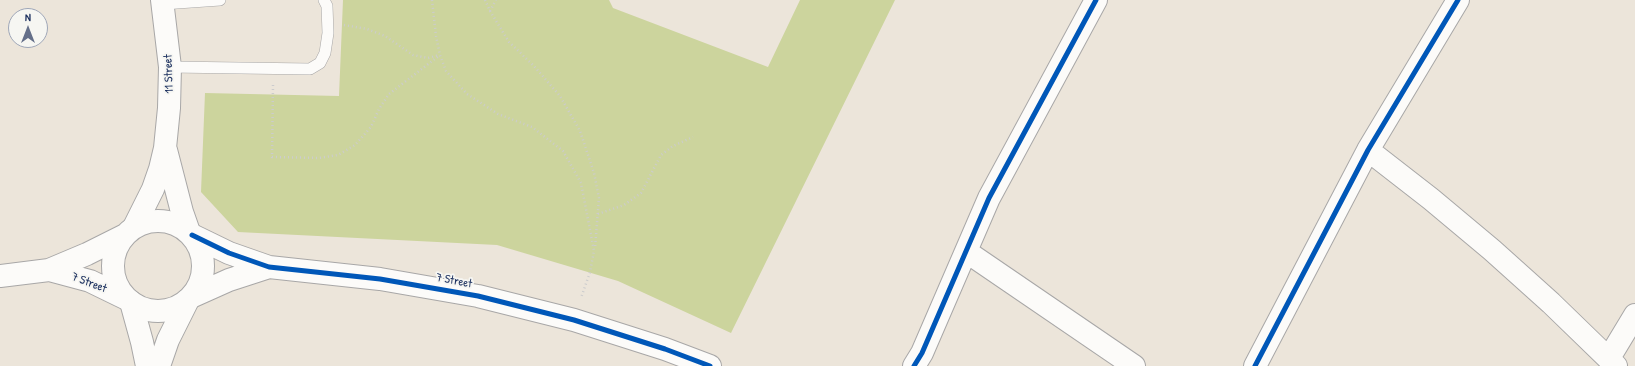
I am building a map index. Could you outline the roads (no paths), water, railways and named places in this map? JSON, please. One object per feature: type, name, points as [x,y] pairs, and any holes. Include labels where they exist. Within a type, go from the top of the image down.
[{"type":"street","points":[[916,365],[989,198],[1096,0]]},
{"type":"street","points":[[1255,366],[1368,150],[1458,0]]},
{"type":"street","name":"11 Street","points":[[129,231],[153,189],[165,148],[169,108],[170,67],[162,2]]},
{"type":"street","name":"11 Street","points":[[165,148],[176,191],[190,233]]},
{"type":"street","points":[[1368,150],[1431,199],[1492,250],[1551,303],[1612,362],[1635,315]]},
{"type":"street","points":[[159,366],[168,340],[190,299],[198,288],[204,266],[202,254],[198,244],[190,233],[179,225],[168,221],[156,220],[144,222],[129,231],[116,250],[112,268],[120,291],[129,301],[142,308],[154,311],[177,307],[190,299]]},
{"type":"street","name":"7 Street","points":[[0,276],[49,270],[87,254],[129,231]]},
{"type":"street","name":"7 Street","points":[[190,233],[229,253],[269,267],[331,273],[429,287],[519,306],[574,320],[665,349],[710,366]]},
{"type":"street","points":[[966,252],[1134,366]]},
{"type":"street","name":"7 Street","points":[[190,299],[229,280],[269,267]]},
{"type":"street","name":"7 Street","points":[[49,270],[70,274],[90,281],[129,301]]},
{"type":"street","points":[[129,301],[142,342],[146,366]]},
{"type":"lane","points":[[162,2],[220,0]]},
{"type":"lane","points":[[170,67],[310,69],[320,63],[325,53],[328,33],[327,6],[324,0]]}]
